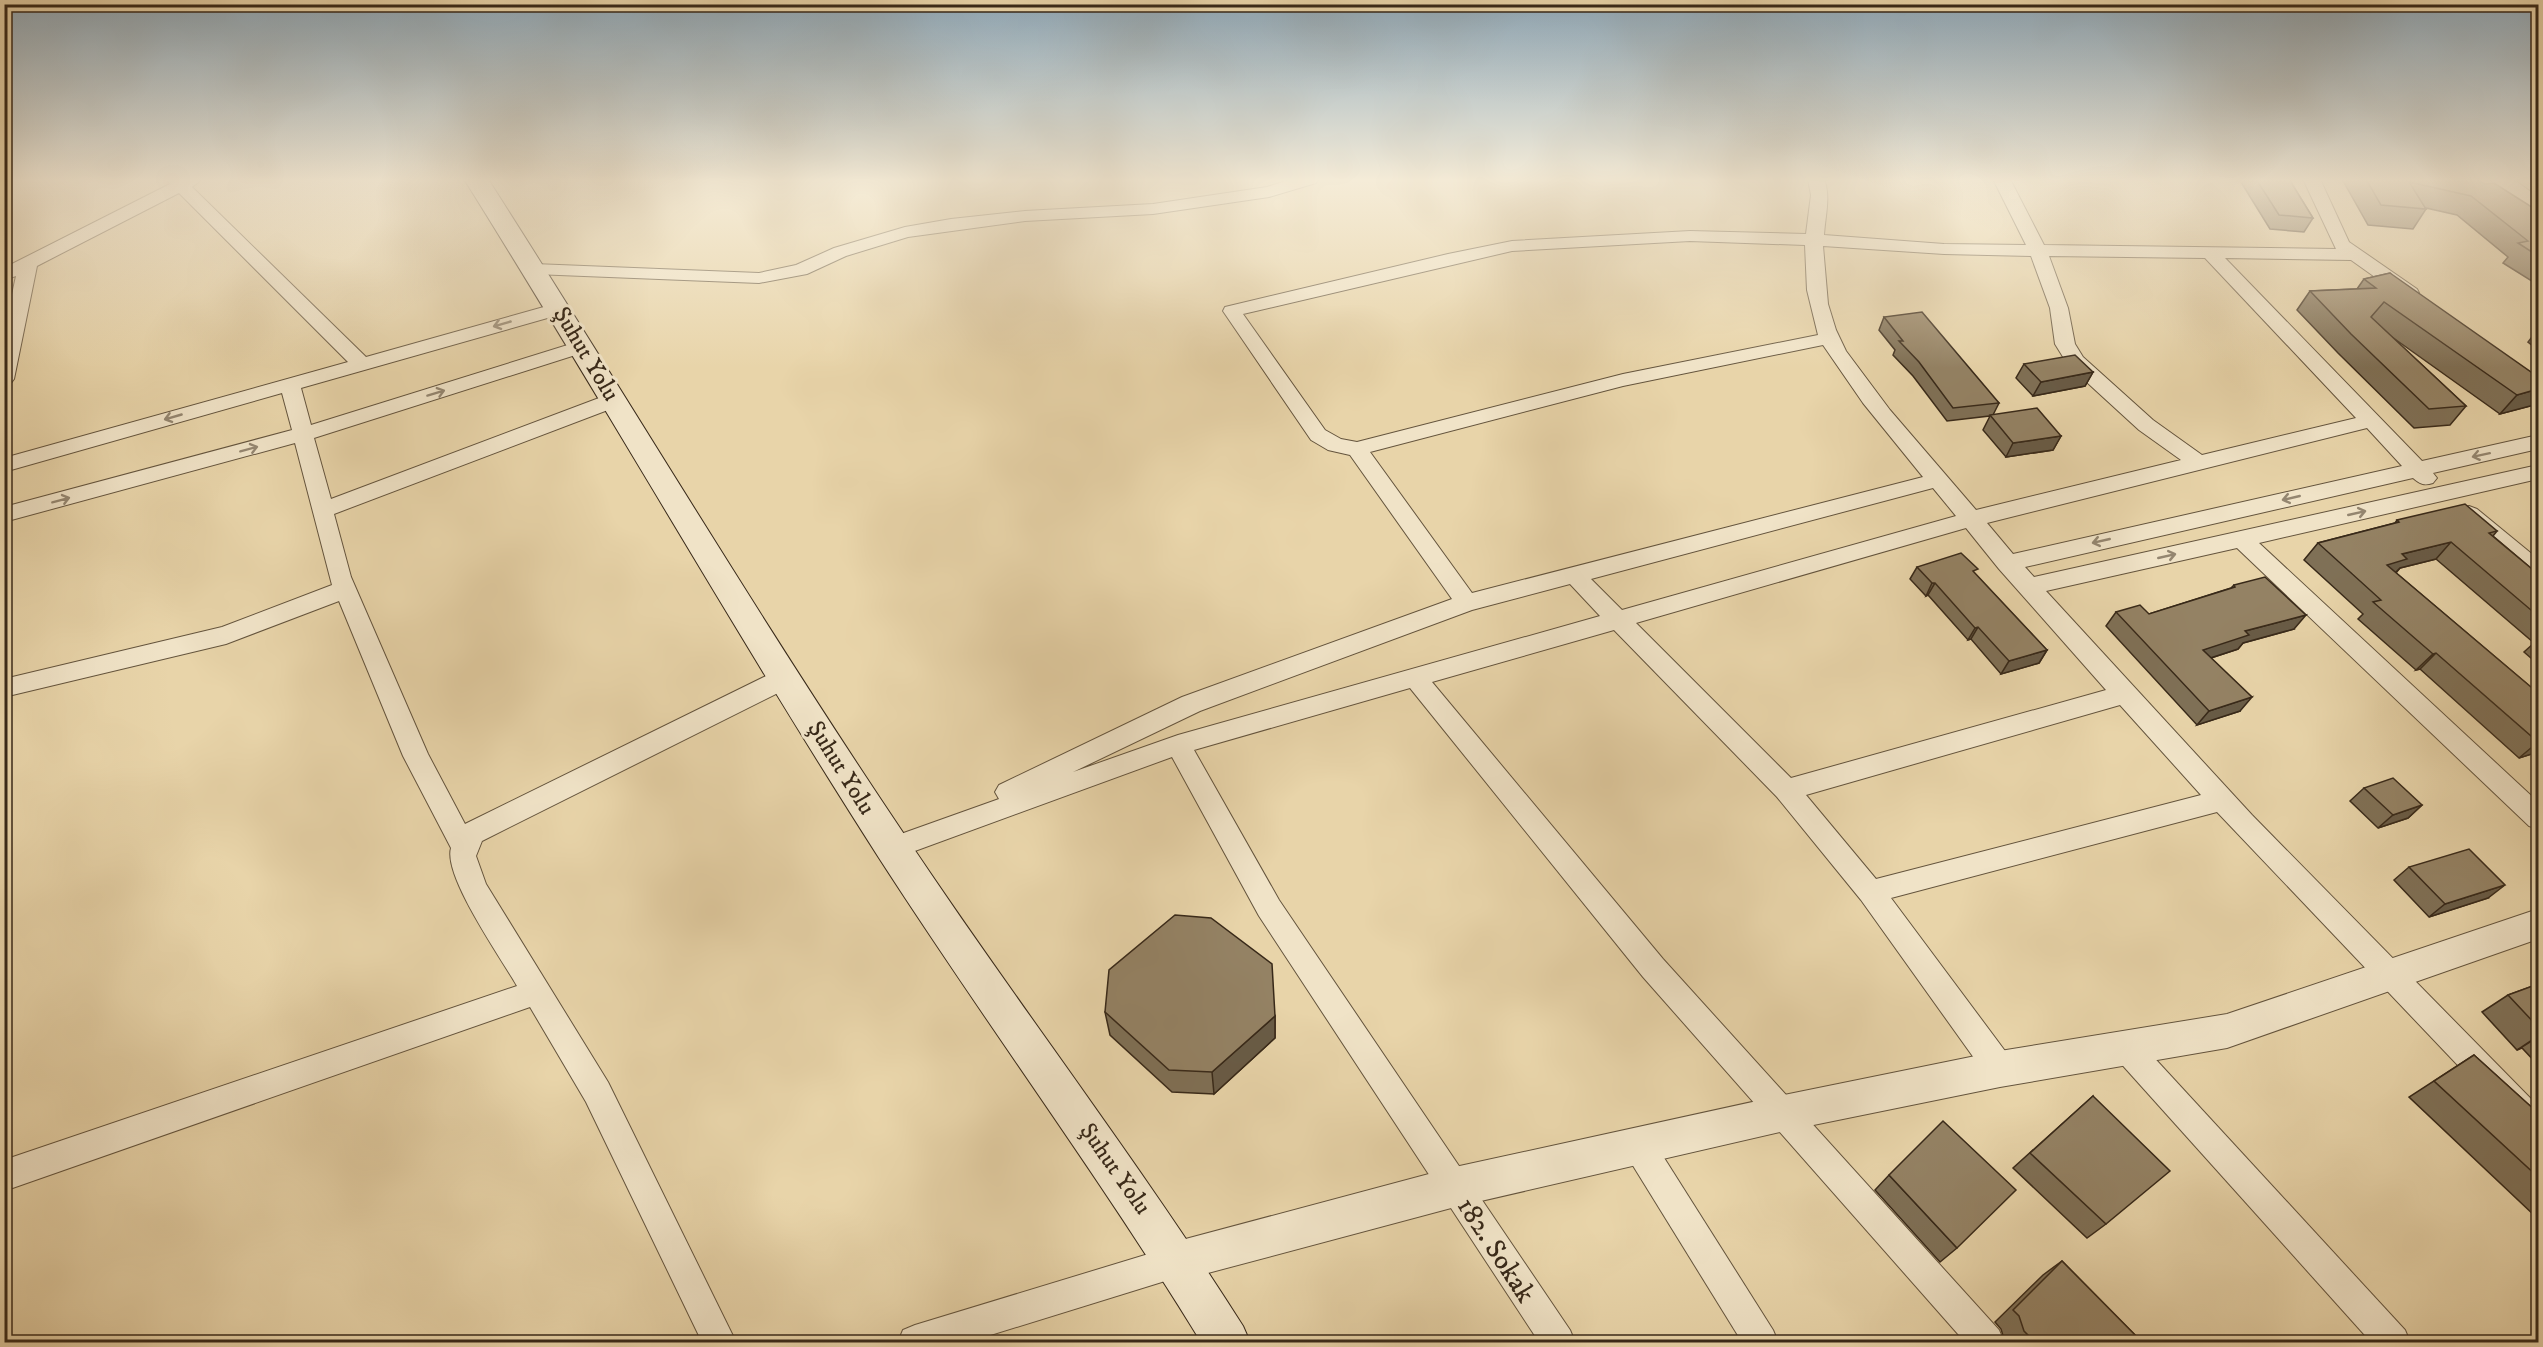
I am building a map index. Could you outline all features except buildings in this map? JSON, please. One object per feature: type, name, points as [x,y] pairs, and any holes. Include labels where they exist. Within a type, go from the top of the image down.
[{"type":"main road","name":"Şuhut Yolu","points":[[517,242],[785,678],[893,848],[1178,1261],[1227,1342]]},
{"type":"street","points":[[4,275],[69,242]]},
{"type":"street","points":[[243,242],[362,364]]},
{"type":"street","points":[[534,269],[759,278],[801,270],[840,252],[875,242]]},
{"type":"street","points":[[1586,242],[1512,246],[1448,258],[1232,311],[1318,435],[1335,446],[1357,449],[1623,380],[1830,338]]},
{"type":"street","points":[[1816,242],[1816,286],[1830,338],[1840,358],[1878,411],[2028,587],[2221,800],[2389,976],[2538,1127]]},
{"type":"street","points":[[1842,242],[1944,249],[2354,255]]},
{"type":"street","points":[[2034,242],[2059,308],[2065,344],[2075,361],[2146,425],[2199,463]]},
{"type":"street","points":[[2340,242],[2354,255],[2422,301]]},
{"type":"street","points":[[2210,253],[2416,469],[2538,571]]},
{"type":"street","points":[[4,378],[9,343],[28,264]]},
{"type":"street","points":[[4,465],[558,309]]},
{"type":"street","points":[[4,515],[303,434],[582,347]]},
{"type":"street","points":[[290,384],[345,589],[416,756],[463,845]]},
{"type":"street","points":[[323,510],[614,400]]},
{"type":"street","points":[[893,848],[1178,745],[1971,519],[2370,422]]},
{"type":"street","points":[[2007,563],[2538,442]]},
{"type":"street","points":[[1357,449],[1467,603]]},
{"type":"street","points":[[2028,587],[2538,472]]},
{"type":"street","points":[[893,848],[1191,704],[1467,603],[1938,480]]},
{"type":"street","points":[[2241,539],[2538,818]]},
{"type":"street","points":[[1574,575],[1786,790],[1871,892],[2000,1069]]},
{"type":"street","points":[[4,688],[226,635],[345,589]]},
{"type":"street","points":[[719,1342],[597,1092],[476,892],[461,859],[463,845],[473,833],[785,678]]},
{"type":"street","points":[[1415,678],[1653,969],[1987,1342]]},
{"type":"street","points":[[1786,790],[2125,694]]},
{"type":"street","name":"182. Sokak","points":[[1178,745],[1269,908],[1558,1342]]},
{"type":"street","points":[[1871,892],[2221,800]]},
{"type":"street","points":[[915,1342],[1178,1261],[1455,1187],[1784,1113],[2000,1069],[2227,1031],[2538,924]]},
{"type":"street","points":[[4,1176],[537,992]]},
{"type":"street","points":[[2126,1048],[2393,1342]]},
{"type":"street","points":[[1638,1145],[1761,1342]]}]
